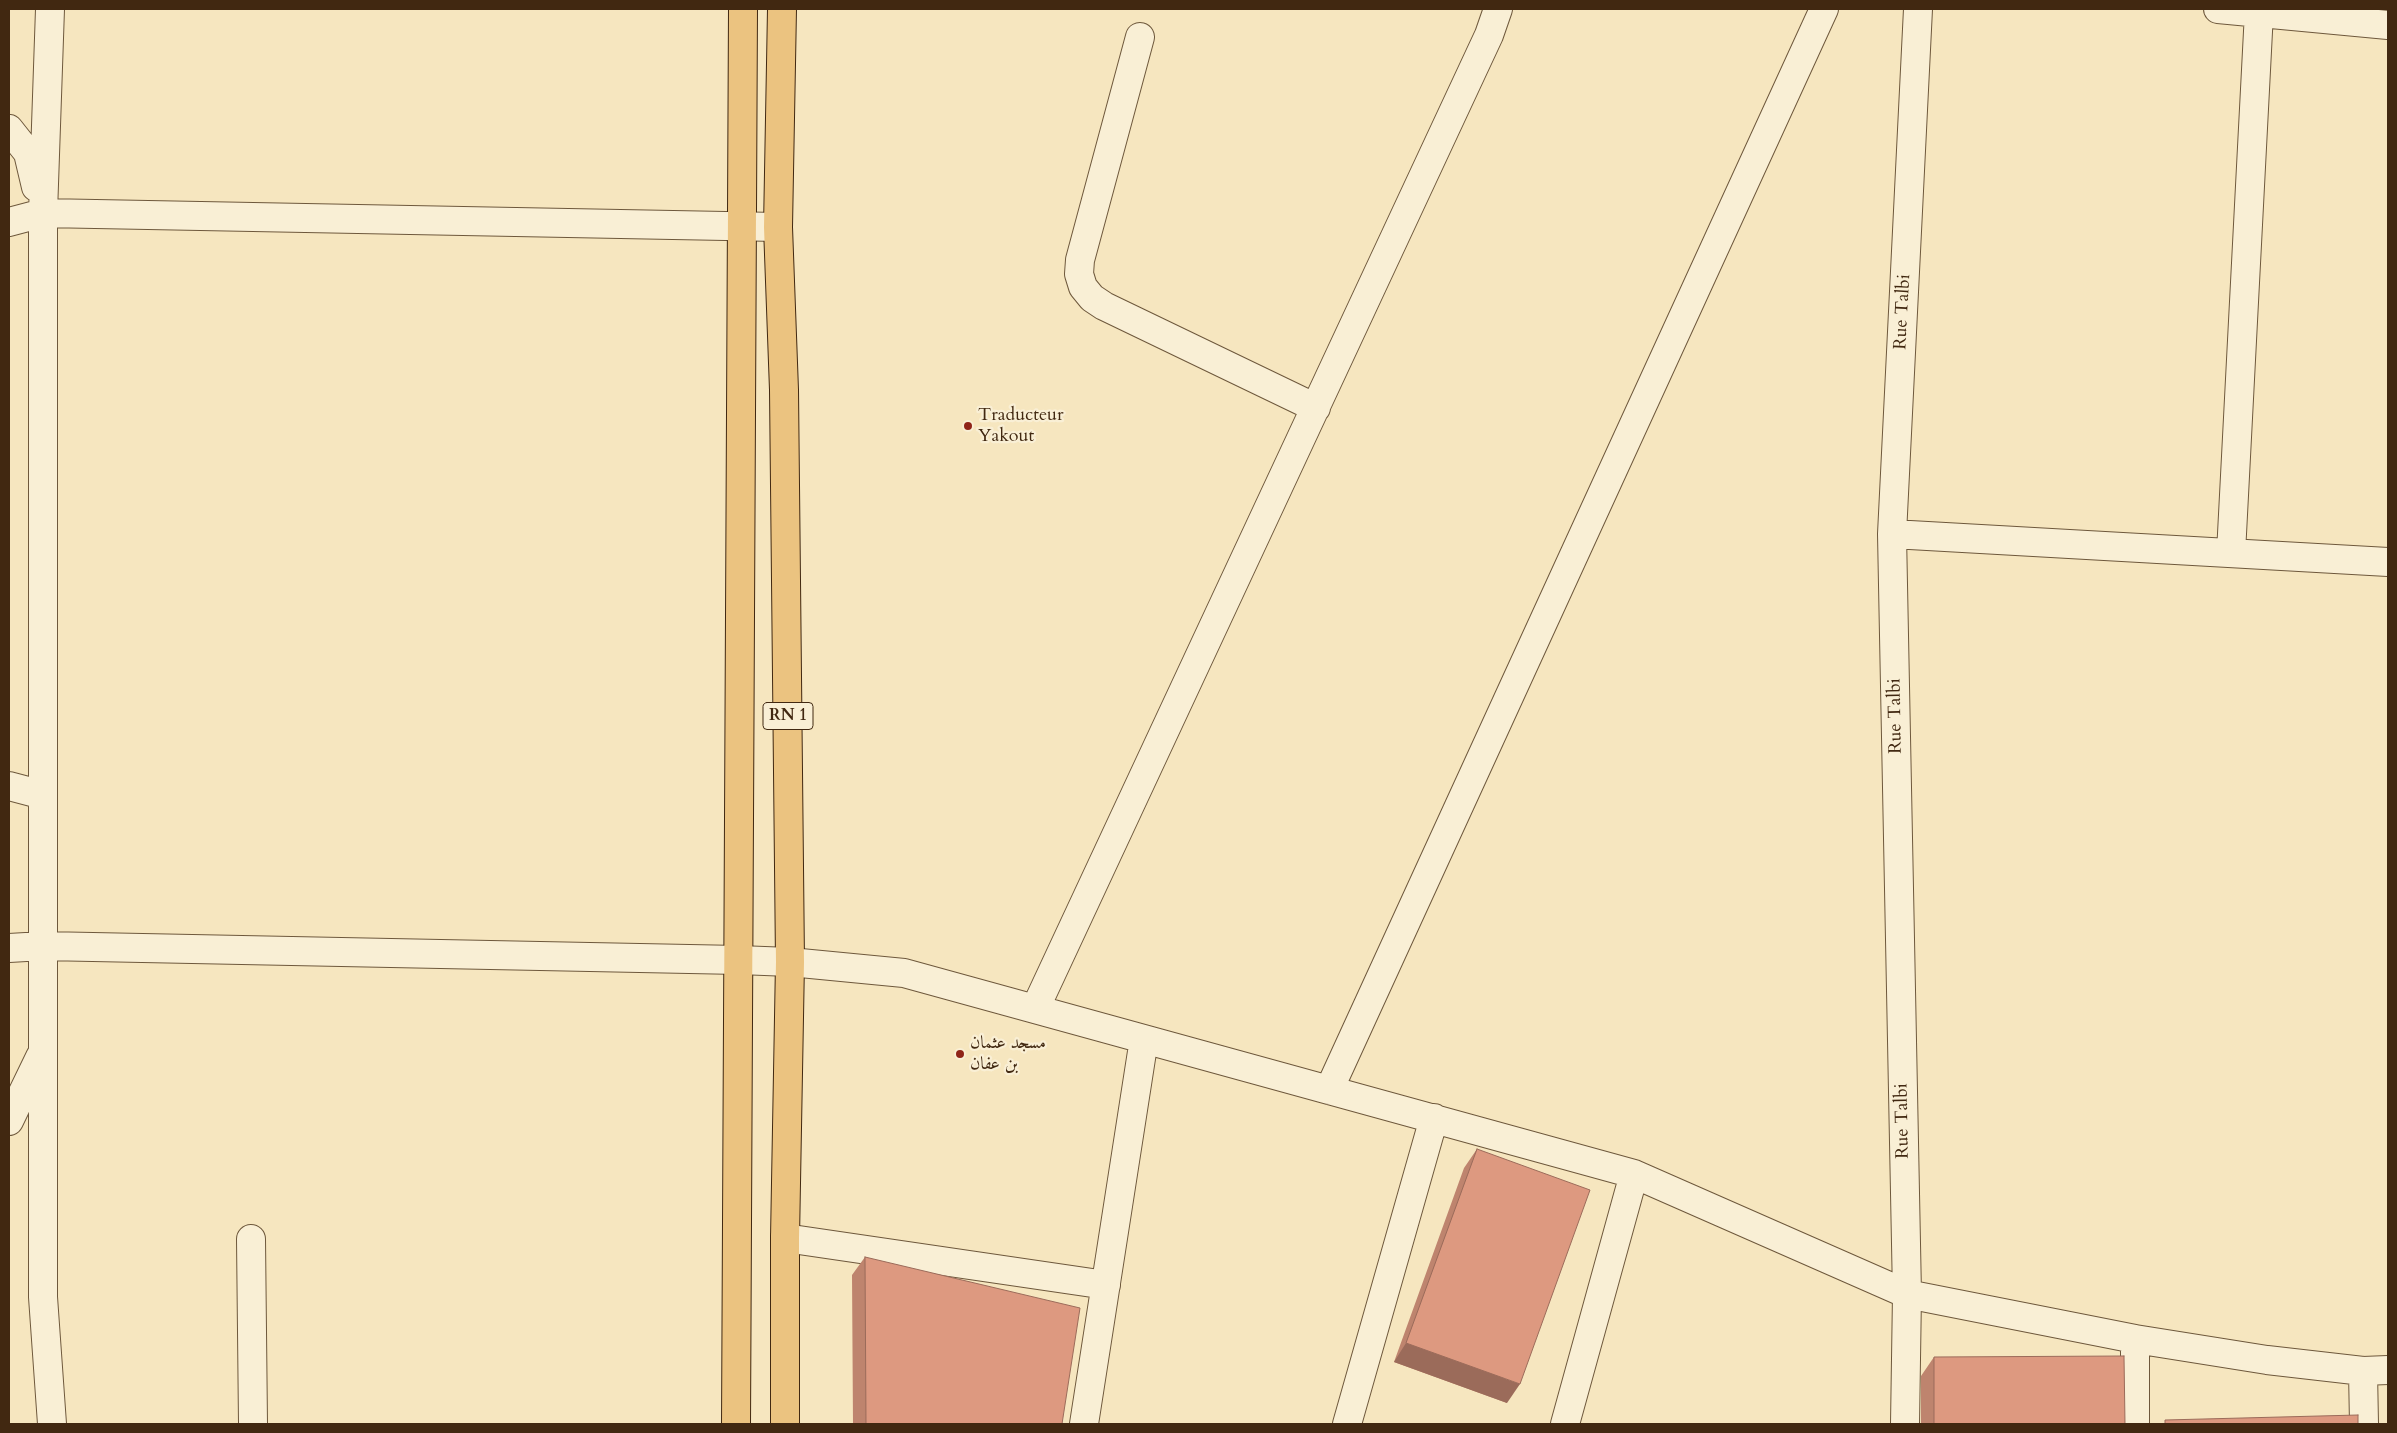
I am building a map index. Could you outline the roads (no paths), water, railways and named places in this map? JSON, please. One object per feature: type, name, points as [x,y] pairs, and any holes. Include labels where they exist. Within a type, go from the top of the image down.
[{"type":"main road","name":"RN 1","points":[[736,1424],[743,9]]},
{"type":"main road","name":"RN 1","points":[[782,9],[778,227],[784,390],[790,962],[784,1424]]},
{"type":"street","points":[[50,9],[43,213],[43,1297],[52,1424]]},
{"type":"street","points":[[1035,1010],[1489,35],[1498,9]]},
{"type":"street","points":[[1329,1090],[1824,9]]},
{"type":"street","name":"Rue Talbi","points":[[1905,1424],[1907,1294],[1892,534],[1918,9]]},
{"type":"street","points":[[2218,9],[2388,25]]},
{"type":"street","points":[[2231,553],[2259,12]]},
{"type":"street","points":[[1140,37],[1080,260],[1079,274],[1083,287],[1092,298],[1104,306],[1316,408]]},
{"type":"street","points":[[9,129],[28,153],[43,213]]},
{"type":"street","points":[[9,222],[43,213],[778,227]]},
{"type":"street","points":[[1892,534],[2388,562]]},
{"type":"street","points":[[9,786],[43,795]]},
{"type":"street","points":[[9,948],[43,946],[739,960],[790,962],[904,973],[1634,1174],[1907,1294],[2135,1339],[2267,1360],[2376,1370],[2364,1424]]},
{"type":"street","points":[[1084,1424],[1144,1039]]},
{"type":"street","points":[[9,1121],[43,1051]]},
{"type":"street","points":[[1348,1424],[1434,1118]]},
{"type":"street","points":[[1565,1424],[1634,1174]]},
{"type":"street","points":[[785,1238],[1106,1285]]},
{"type":"street","points":[[251,1239],[253,1424]]},
{"type":"street","points":[[2135,1339],[2135,1424]]},
{"type":"place","name":"Traducteur Yakout","points":[[968,426]]},
{"type":"place","name":"مسجد عثمان بن عفان","points":[[960,1054]]}]
